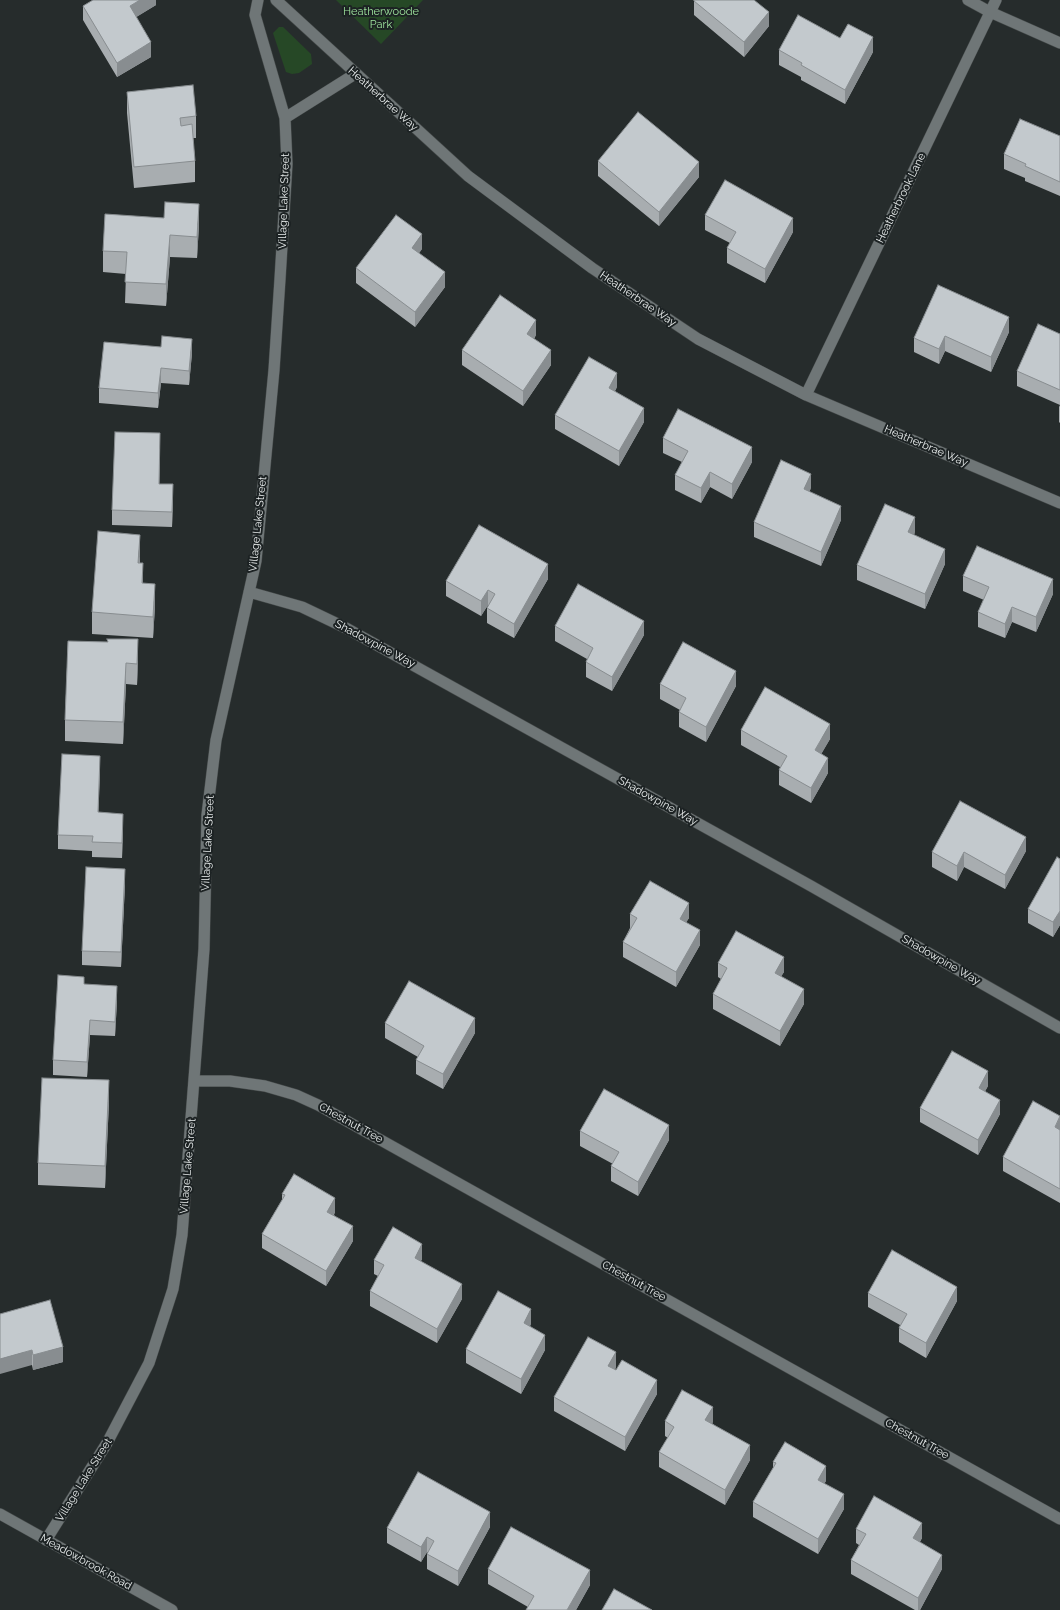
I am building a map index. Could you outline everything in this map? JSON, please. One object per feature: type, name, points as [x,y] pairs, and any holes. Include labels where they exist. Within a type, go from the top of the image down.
[{"type":"street","name":"Village Lake Street","points":[[46,1540],[107,1443],[145,1369],[173,1289],[182,1235],[204,949],[207,815],[216,740],[256,561],[274,370],[286,164],[285,118],[255,15],[258,0]]},
{"type":"street","name":"Heatherbrae Way","points":[[276,0],[468,176],[592,268],[698,339],[806,395],[1060,503]]},
{"type":"street","points":[[968,0],[990,12],[1060,43]]},
{"type":"street","name":"Heatherbrook Lane","points":[[806,395],[996,0]]},
{"type":"street","points":[[285,118],[356,74]]},
{"type":"street","name":"Shadowpine Way","points":[[249,592],[302,607],[346,628],[797,878],[1060,1028]]},
{"type":"street","name":"Chestnut Tree","points":[[195,1081],[230,1081],[265,1086],[296,1095],[318,1105],[1060,1519]]},
{"type":"street","name":"Meadowbrook Road","points":[[0,1514],[172,1610]]},
{"type":"green space","name":"Heatherwoode Park","points":[[336,0],[423,0],[381,44]]},
{"type":"green space","points":[[279,27],[283,27],[311,54],[312,64],[299,73],[292,74],[286,72],[273,33]]},
{"type":"building","points":[[93,0],[140,0],[130,6],[151,42],[117,63],[83,6]]},
{"type":"building","points":[[694,0],[754,0],[769,12],[744,42]]},
{"type":"building","points":[[798,15],[840,38],[848,24],[873,37],[845,90],[801,65],[802,63],[779,50]]},
{"type":"building","points":[[193,85],[196,116],[180,118],[181,126],[192,124],[195,161],[134,167],[127,92]]},
{"type":"building","points":[[638,112],[699,162],[659,212],[598,161]]},
{"type":"building","points":[[1020,119],[1060,136],[1060,182],[1025,166],[1026,164],[1004,154]]},
{"type":"building","points":[[725,180],[793,218],[765,269],[727,248],[736,232],[705,215]]},
{"type":"building","points":[[165,202],[199,204],[197,237],[170,235],[166,284],[125,282],[127,252],[103,251],[105,214],[164,218]]},
{"type":"building","points":[[396,215],[422,234],[412,248],[445,272],[415,312],[356,268]]},
{"type":"building","points":[[938,285],[1009,317],[991,357],[945,336],[939,349],[914,338]]},
{"type":"building","points":[[500,295],[536,320],[527,334],[551,350],[523,391],[462,350]]},
{"type":"building","points":[[1038,324],[1060,334],[1060,390],[1017,371]]},
{"type":"building","points":[[162,336],[192,339],[189,371],[161,368],[158,393],[99,388],[104,342],[161,347]]},
{"type":"building","points":[[589,357],[617,373],[609,388],[644,408],[619,451],[555,415]]},
{"type":"building","points":[[678,409],[752,447],[732,484],[710,472],[701,488],[675,475],[688,451],[663,438]]},
{"type":"building","points":[[115,432],[160,433],[159,484],[173,484],[172,512],[112,510]]},
{"type":"building","points":[[781,460],[811,474],[804,489],[841,506],[821,552],[754,522]]},
{"type":"building","points":[[885,504],[915,517],[908,532],[945,549],[925,594],[857,565]]},
{"type":"building","points":[[479,525],[548,564],[514,624],[487,608],[495,594],[488,590],[481,601],[446,581]]},
{"type":"building","points":[[98,531],[140,535],[138,563],[143,563],[142,583],[155,584],[153,617],[92,612]]},
{"type":"building","points":[[977,546],[1053,579],[1036,617],[1012,607],[1005,624],[978,612],[989,587],[963,576]]},
{"type":"building","points":[[578,584],[644,621],[612,677],[586,662],[593,648],[555,626]]},
{"type":"building","points":[[107,639],[138,639],[137,664],[126,663],[123,722],[65,720],[68,641],[108,642]]},
{"type":"building","points":[[683,642],[736,671],[706,727],[679,712],[686,698],[660,684]]},
{"type":"building","points":[[765,687],[830,724],[815,750],[828,758],[811,788],[779,770],[787,756],[741,730]]},
{"type":"building","points":[[62,754],[100,756],[98,812],[123,814],[122,843],[92,842],[93,836],[58,835]]},
{"type":"building","points":[[960,801],[1026,837],[1005,875],[964,852],[957,866],[932,852]]},
{"type":"building","points":[[1057,857],[1060,859],[1060,911],[1053,922],[1028,909]]},
{"type":"building","points":[[86,867],[125,869],[121,952],[82,951]]},
{"type":"building","points":[[650,881],[689,903],[680,919],[700,930],[676,972],[623,942],[637,918],[630,914]]},
{"type":"building","points":[[736,931],[784,957],[775,973],[804,989],[780,1031],[713,994],[727,968],[718,963]]},
{"type":"building","points":[[58,975],[84,977],[84,984],[117,986],[115,1022],[90,1020],[87,1062],[53,1060]]},
{"type":"building","points":[[409,981],[475,1018],[443,1074],[416,1060],[424,1046],[385,1023]]},
{"type":"building","points":[[952,1051],[988,1071],[979,1088],[1000,1100],[978,1140],[920,1108]]},
{"type":"building","points":[[42,1078],[109,1080],[105,1166],[38,1163]]},
{"type":"building","points":[[604,1089],[669,1125],[638,1182],[611,1166],[619,1152],[580,1131]]},
{"type":"building","points":[[1033,1101],[1060,1116],[1055,1127],[1060,1130],[1060,1189],[1003,1157]]},
{"type":"building","points":[[294,1174],[335,1198],[327,1212],[353,1226],[326,1271],[262,1234],[285,1195],[282,1194]]},
{"type":"building","points":[[393,1227],[422,1244],[415,1258],[462,1284],[437,1329],[370,1291],[384,1265],[374,1260]]},
{"type":"building","points":[[892,1250],[957,1287],[926,1343],[899,1328],[907,1314],[868,1293]]},
{"type":"building","points":[[498,1291],[531,1309],[524,1323],[545,1335],[521,1379],[466,1349]]},
{"type":"building","points":[[50,1300],[63,1347],[33,1355],[32,1350],[0,1359],[0,1314]]},
{"type":"building","points":[[588,1337],[616,1352],[608,1366],[616,1370],[622,1360],[657,1380],[625,1437],[554,1397]]},
{"type":"building","points":[[682,1390],[713,1407],[705,1420],[750,1445],[725,1490],[659,1452],[674,1427],[665,1421]]},
{"type":"building","points":[[785,1442],[826,1466],[818,1480],[844,1494],[818,1539],[753,1502],[776,1463],[773,1462]]},
{"type":"building","points":[[418,1472],[490,1512],[458,1571],[427,1554],[434,1541],[427,1537],[421,1547],[387,1528]]},
{"type":"building","points":[[874,1496],[922,1523],[913,1538],[942,1555],[918,1598],[851,1560],[866,1534],[856,1529]]},
{"type":"building","points":[[511,1527],[590,1570],[567,1610],[526,1610],[534,1596],[488,1569]]},
{"type":"building","points":[[614,1589],[652,1610],[602,1610]]}]
